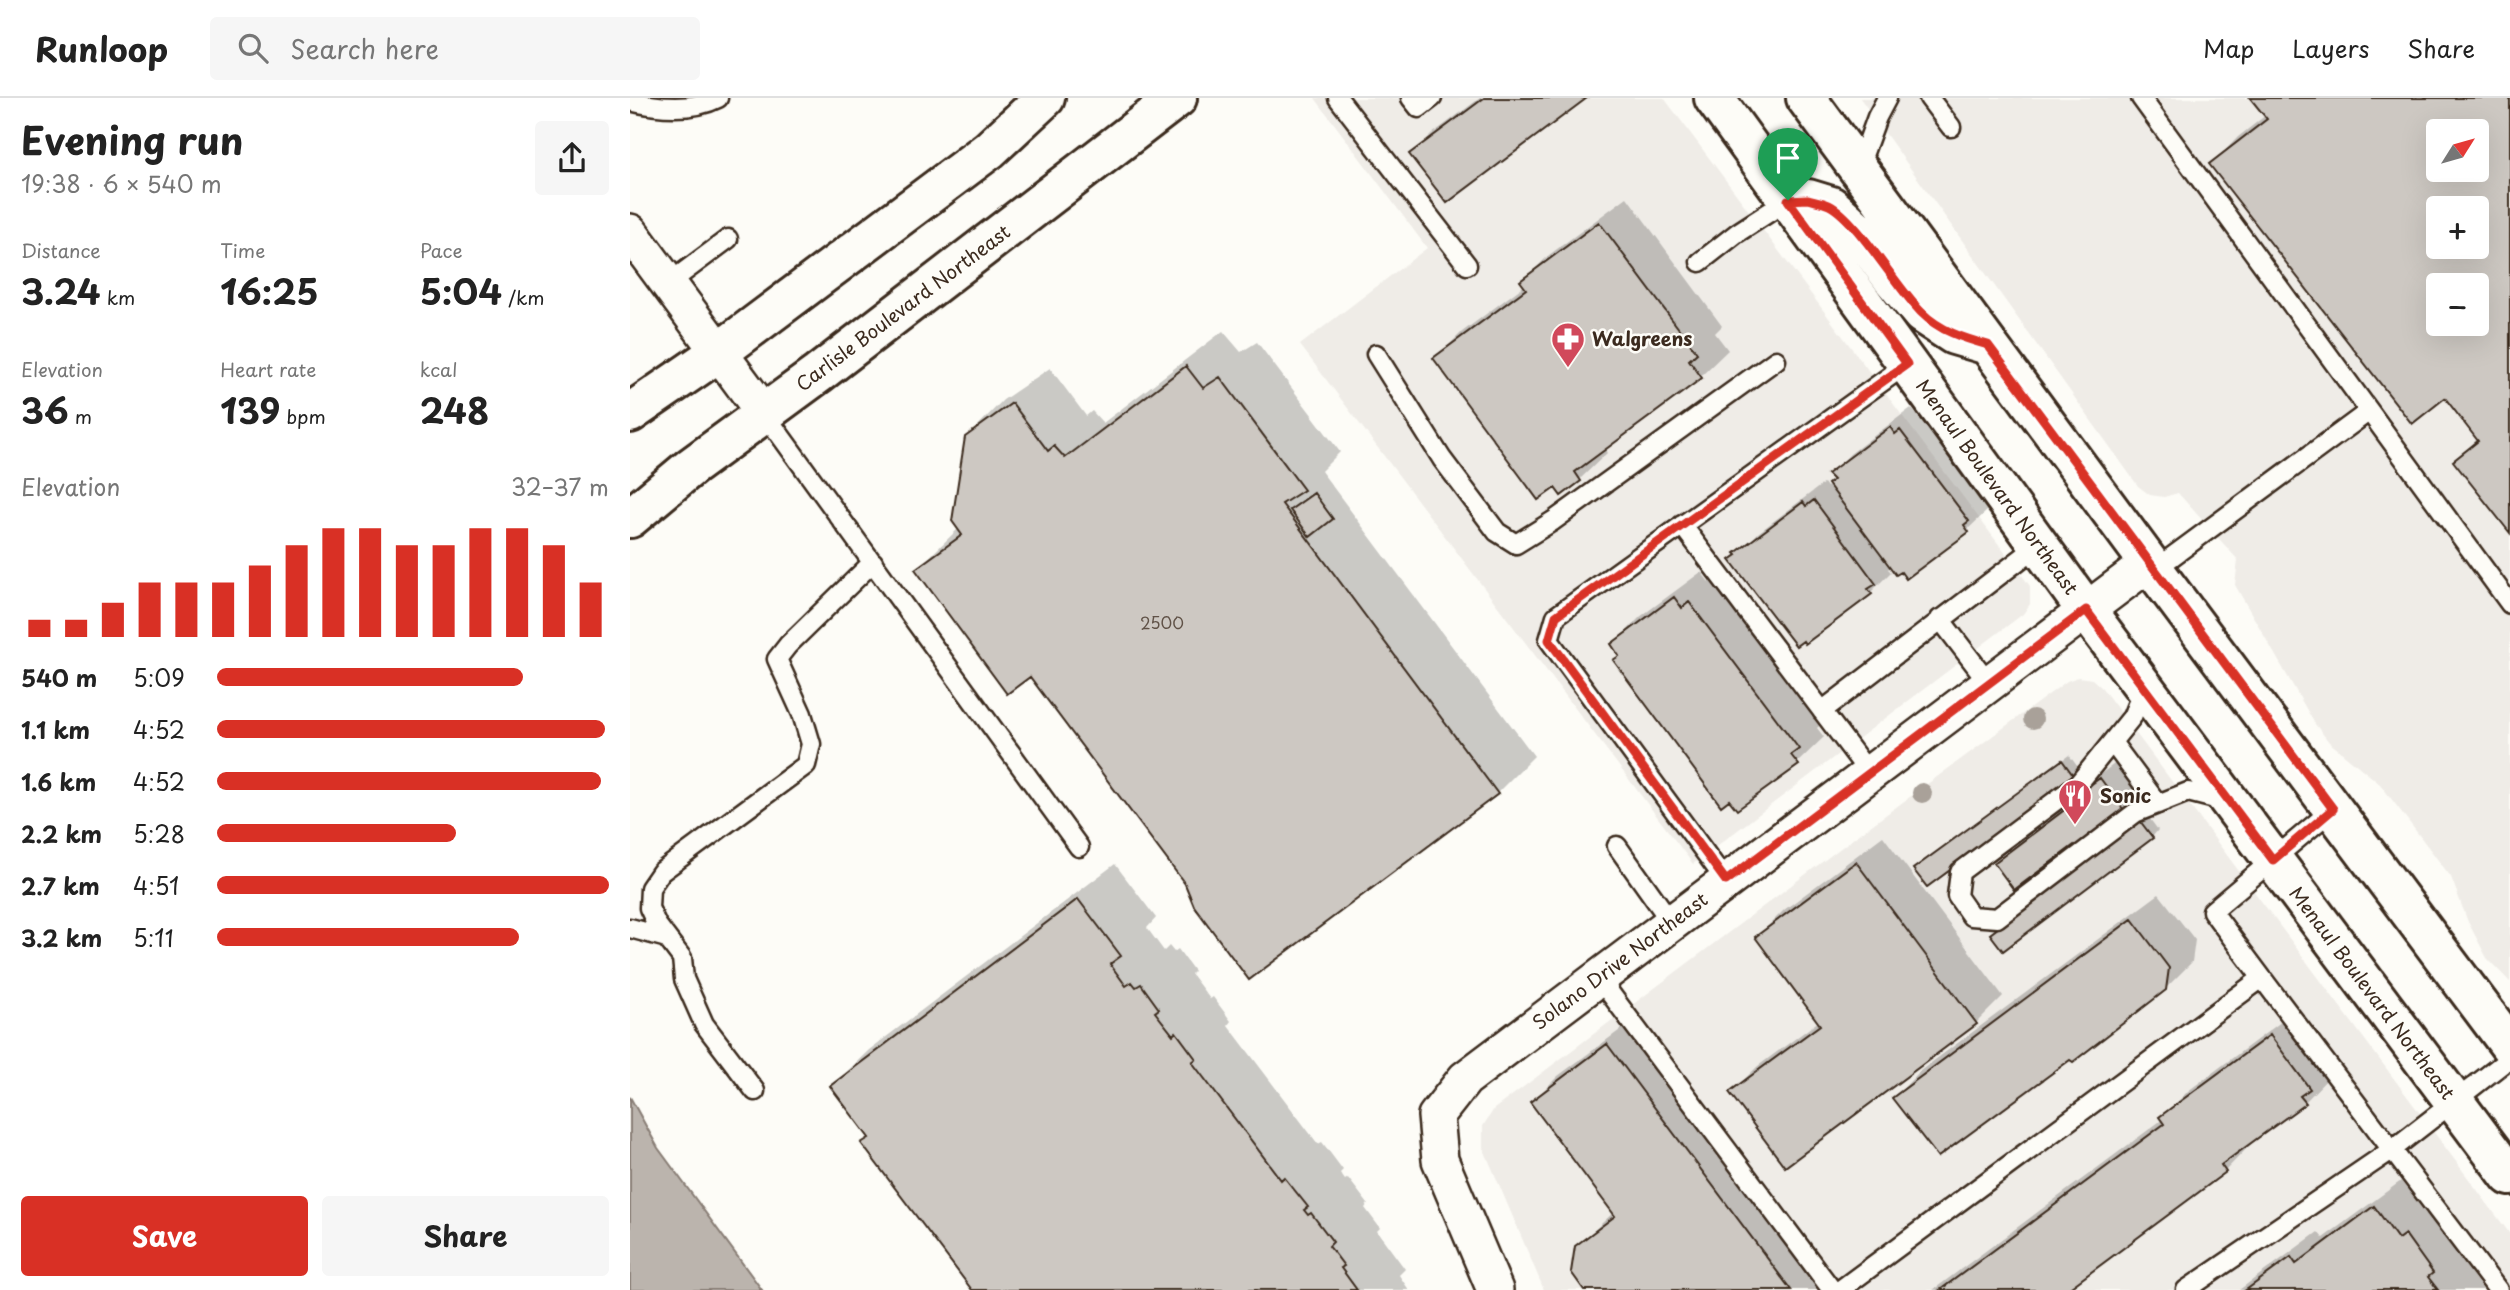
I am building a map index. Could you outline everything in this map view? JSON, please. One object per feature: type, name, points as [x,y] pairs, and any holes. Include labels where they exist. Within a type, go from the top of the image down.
[{"type":"main road","points":[[630,413],[719,352],[989,150],[1045,98]]},
{"type":"main road","name":"Carlisle Boulevard Northeast","points":[[630,518],[691,467],[818,374],[1177,98]]},
{"type":"main road","name":"Menaul Boulevard Northeast","points":[[1714,98],[2086,610],[2510,1176]]},
{"type":"main road","points":[[1806,98],[2510,1046]]},
{"type":"main road","points":[[1788,200],[1808,199],[1831,206],[1856,229],[1922,314],[1954,335],[1988,345]]},
{"type":"street","points":[[630,232],[764,414]]},
{"type":"street","name":"Solano Drive Northeast","points":[[1495,1290],[1440,1160],[1436,1116],[1465,1079],[2086,610],[2152,567]]},
{"type":"lane","points":[[630,101],[651,106],[703,105],[719,98]]},
{"type":"lane","points":[[1338,98],[1467,265]]},
{"type":"lane","points":[[1411,98],[1419,108],[1432,98]]},
{"type":"lane","points":[[1858,169],[1887,98]]},
{"type":"lane","points":[[1928,98],[1951,127]]},
{"type":"lane","points":[[2141,98],[2510,604]]},
{"type":"lane","points":[[1700,262],[1737,233],[1788,200]]},
{"type":"lane","points":[[669,283],[728,239]]},
{"type":"lane","points":[[1376,354],[1442,458],[1497,532],[1516,544],[1553,521],[1776,360]]},
{"type":"lane","points":[[1726,881],[1549,640],[1556,616],[1907,364]]},
{"type":"lane","points":[[2152,567],[2368,412]]},
{"type":"lane","points":[[764,414],[1079,847]]},
{"type":"lane","points":[[1682,525],[1869,773]]},
{"type":"lane","points":[[1822,712],[2039,545]]},
{"type":"lane","points":[[755,1091],[704,1024],[684,979],[682,958],[657,925],[649,908],[650,888],[661,872],[806,765],[811,744],[802,714],[777,659],[873,562]]},
{"type":"lane","points":[[1940,619],[1989,683]]},
{"type":"lane","points":[[2144,687],[2132,717],[2078,784],[1960,872],[1956,896],[1971,916],[1997,918],[2135,813],[2188,792],[2231,803]]},
{"type":"lane","points":[[2112,742],[2158,804]]},
{"type":"lane","points":[[2333,809],[2212,911],[2498,1290]]},
{"type":"lane","points":[[1617,846],[1671,922]]},
{"type":"lane","points":[[630,928],[667,938]]},
{"type":"lane","points":[[1598,977],[1832,1290]]},
{"type":"lane","points":[[1840,1290],[2262,978]]},
{"type":"lane","points":[[2186,1290],[2393,1149],[2510,1058]]},
{"type":"shaded area","points":[[1315,98],[1664,98],[2030,586],[2030,604],[2023,614],[1693,864],[1300,345],[1427,248]]},
{"type":"shaded area","points":[[1860,98],[2510,98],[2510,982],[2487,958],[2468,922],[2451,877],[2380,784],[2329,742],[2315,724],[2235,585],[2238,560],[2178,493],[2164,497],[2150,495],[2138,486]]},
{"type":"shaded area","points":[[2078,677],[2092,679],[2102,688],[2510,1234],[2510,1290],[1544,1290],[1483,1147],[1483,1126],[1494,1109],[1846,844],[2067,681]]},
{"type":"shaded area","points":[[630,1097],[658,1148],[762,1290],[630,1290]]},
{"type":"building","points":[[1484,98],[1587,98],[1447,203],[1409,154]]},
{"type":"building","points":[[2250,98],[2510,98],[2510,533],[2453,461],[2478,441],[2445,398],[2412,424],[2209,164],[2267,119]]},
{"type":"building","name":"Walgreens","points":[[1599,222],[1697,353],[1689,360],[1702,378],[1575,472],[1581,481],[1561,496],[1555,488],[1538,500],[1433,358],[1526,289],[1520,281]]},
{"type":"building","points":[[1186,366],[1203,388],[1220,377],[1304,490],[1282,504],[1498,794],[1249,980],[1194,906],[1185,884],[1030,677],[1007,694],[915,569],[962,535],[952,521],[965,437],[1012,403],[1048,451],[1054,446],[1065,458]]},
{"type":"building","points":[[1890,427],[1895,434],[1900,430],[1969,521],[1964,525],[1969,532],[1906,579],[1901,572],[1896,575],[1828,484],[1833,480],[1827,474]]},
{"type":"building","points":[[1314,493],[1333,519],[1310,537],[1290,510]]},
{"type":"building","points":[[1814,500],[1876,584],[1868,589],[1872,594],[1805,644],[1803,641],[1796,646],[1730,560],[1737,555],[1735,553],[1803,502],[1806,506]]},
{"type":"building","points":[[1674,597],[1682,608],[1689,602],[1799,749],[1791,755],[1799,765],[1737,810],[1729,800],[1721,806],[1613,660],[1619,656],[1611,644]]},
{"type":"building","points":[[2062,760],[2075,778],[1927,887],[1913,869]]},
{"type":"building","name":"Sonic","points":[[2100,778],[2126,813],[2080,852],[2074,845],[2014,890],[1994,863],[2067,808],[2064,804]]},
{"type":"building","points":[[2140,821],[2153,838],[2003,951],[1990,934]]},
{"type":"building","points":[[1856,862],[1977,1024],[1785,1167],[1729,1092],[1820,1025],[1755,937]]},
{"type":"building","points":[[1078,899],[1121,956],[1110,964],[1126,986],[1132,982],[1136,987],[1141,984],[1159,1009],[1155,1012],[1173,1035],[1176,1032],[1196,1059],[1192,1062],[1281,1180],[1284,1177],[1308,1207],[1304,1210],[1308,1215],[1311,1213],[1333,1242],[1329,1246],[1357,1290],[972,1290],[861,1143],[869,1138],[830,1086]]},
{"type":"building","points":[[2132,919],[2169,968],[2166,990],[2073,1062],[2070,1060],[1938,1157],[1892,1098]]},
{"type":"building","points":[[2270,1035],[2310,1089],[2300,1096],[2306,1103],[2221,1165],[2226,1172],[2067,1290],[1940,1290],[2164,1124],[2159,1117]]},
{"type":"building","points":[[1607,1044],[1791,1290],[1584,1290],[1571,1272],[1575,1246],[1615,1216],[1530,1102]]},
{"type":"building","points":[[2374,1206],[2398,1239],[2405,1234],[2433,1273],[2428,1277],[2438,1290],[2246,1290],[2291,1257],[2296,1264]]},
{"type":"place","name":"Walgreens","points":[[1568,369]]},
{"type":"place","name":"Sonic","points":[[2075,826]]},
{"type":"route","points":[[1808,199],[1831,206],[1856,229],[1922,314],[1954,335],[1988,345],[2333,809],[2273,860],[2086,610],[1726,881],[1549,640],[1556,616],[1907,364],[1788,200],[1808,199]]}]
